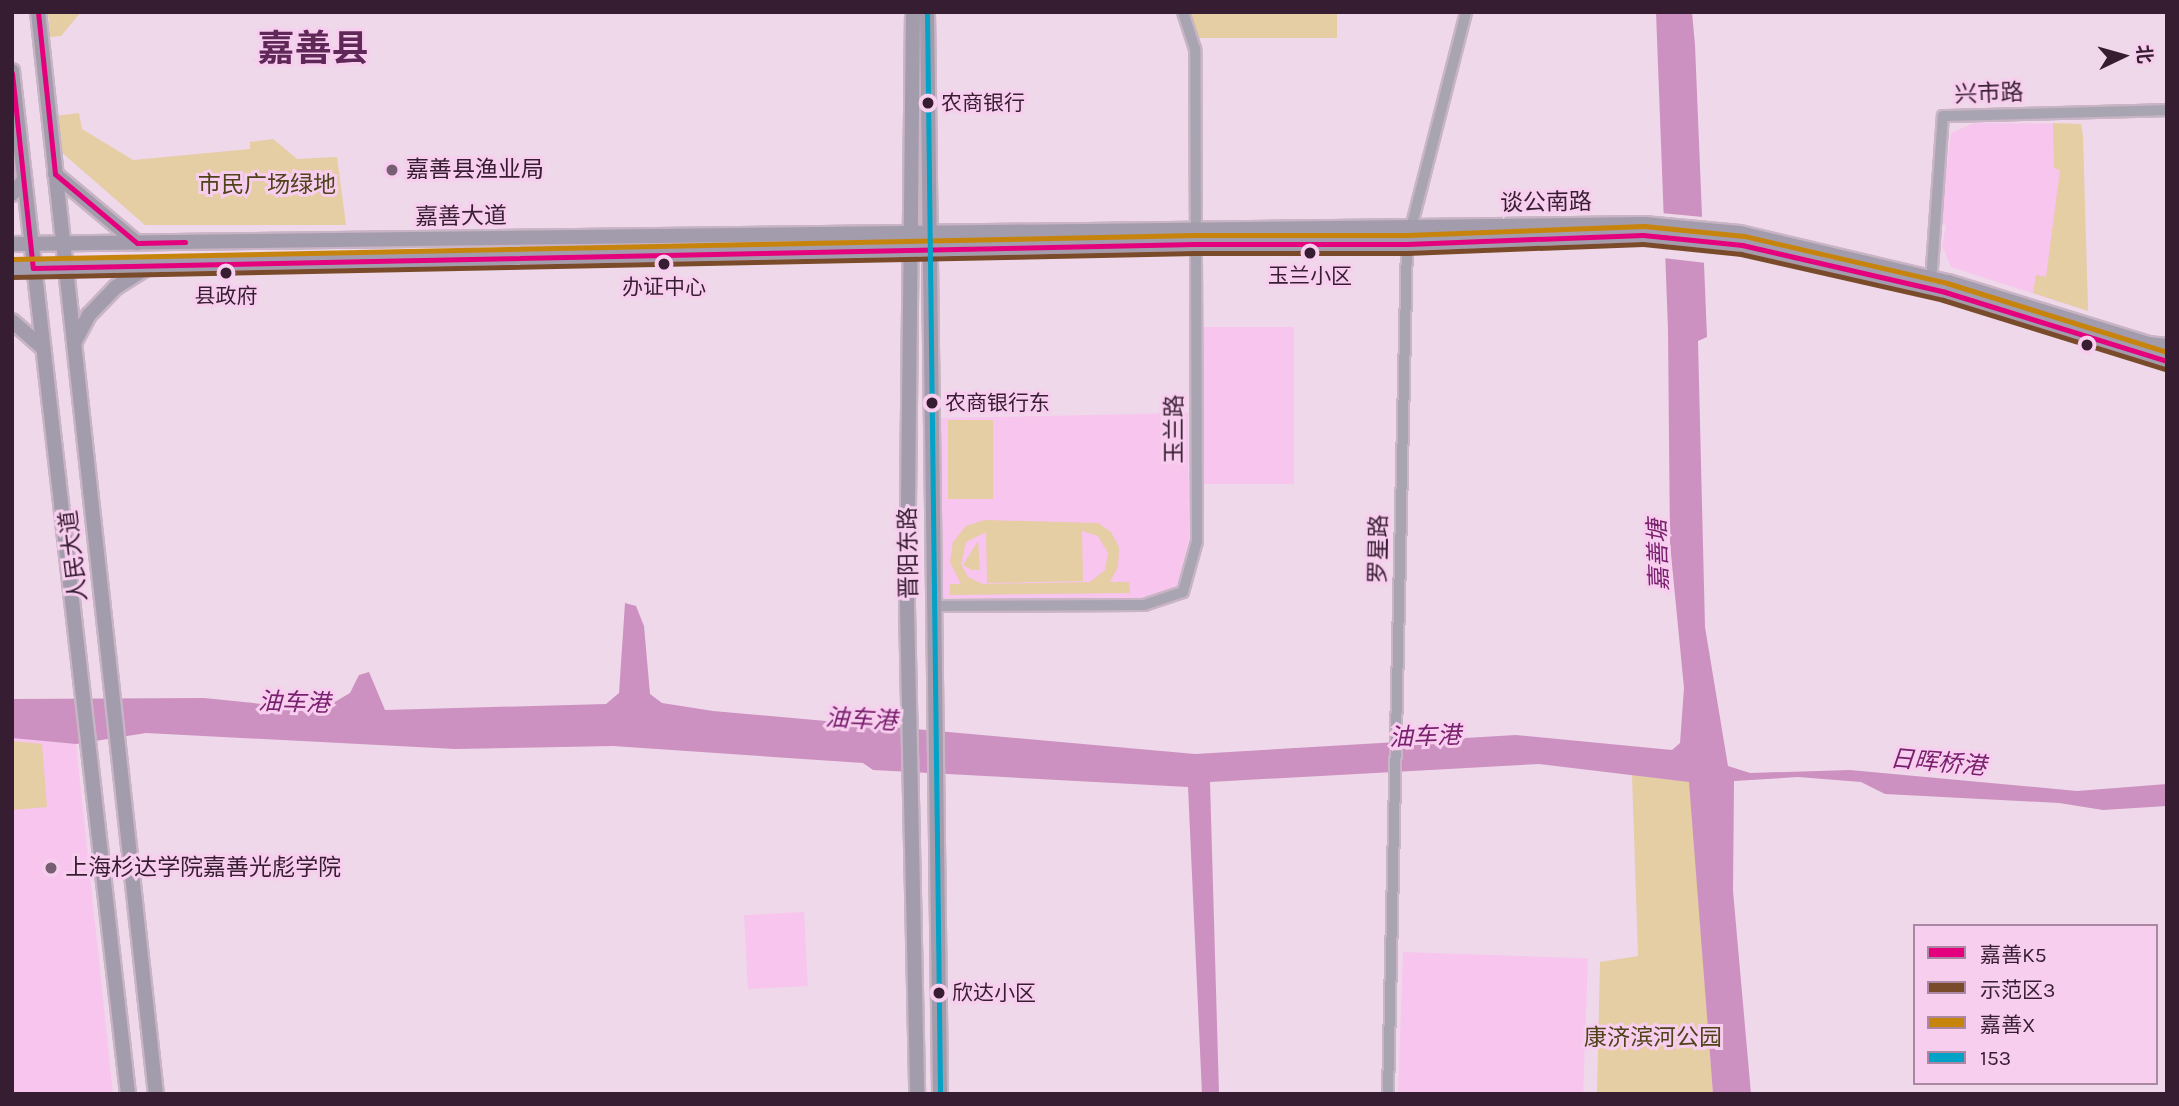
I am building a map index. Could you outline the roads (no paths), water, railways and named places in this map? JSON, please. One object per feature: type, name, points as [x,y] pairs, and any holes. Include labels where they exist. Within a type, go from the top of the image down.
[{"type":"main road","name":"人民大道","points":[[37,12],[156,1094]]},
{"type":"main road","name":"晋阳东路","points":[[913,12],[909,705],[917,1094]]},
{"type":"main road","name":"晋阳东路","points":[[927,12],[932,606],[937,712],[940,1094]]},
{"type":"main road","name":"人民大道","points":[[12,71],[30,244],[84,675],[128,1094]]},
{"type":"main road","points":[[55,174],[137,243]]},
{"type":"main road","points":[[12,194],[24,180]]},
{"type":"main road","name":"谈公南路","points":[[910,253],[1195,237],[1411,229],[1643,230],[1741,239],[1930,283],[2148,344],[2167,345]]},
{"type":"main road","name":"谈公南路","points":[[911,234],[1195,237],[1407,244],[1643,230]]},
{"type":"main road","name":"嘉善大道","points":[[12,244],[911,234]]},
{"type":"main road","name":"嘉善大道","points":[[12,268],[910,253]]},
{"type":"main road","points":[[74,343],[89,315],[116,287],[151,265]]},
{"type":"main road","name":"谈公南路","points":[[1930,283],[2167,361]]},
{"type":"main road","points":[[12,321],[43,348]]},
{"type":"street","name":"玉兰路","points":[[932,606],[1144,605],[1184,592],[1197,541],[1195,49],[1183,12]]},
{"type":"street","name":"罗星路","points":[[1388,1094],[1407,244],[1466,12]]},
{"type":"street","name":"兴市路","points":[[1930,283],[1943,116],[2167,110]]},
{"type":"place","name":"农商银行","points":[[928,103]]},
{"type":"place","name":"嘉善县渔业局","points":[[392,170]]},
{"type":"place","name":"玉兰小区","points":[[1310,253]]},
{"type":"place","name":"办证中心","points":[[664,264]]},
{"type":"place","name":"县政府","points":[[226,273]]},
{"type":"place","name":"农商银行东","points":[[932,403]]},
{"type":"place","name":"上海杉达学院嘉善光彪学院","points":[[51,868]]},
{"type":"place","name":"欣达小区","points":[[939,993]]},
{"type":"district","name":"嘉善县","points":[[313,49]]},
{"type":"park label","name":"市民广场绿地","points":[[267,185]]},
{"type":"park label","name":"康济滨河公园","points":[[1653,1038]]},
{"type":"water label","name":"嘉善塘","points":[[1659,555]]},
{"type":"water label","name":"油车港","points":[[294,703]]},
{"type":"water label","name":"油车港","points":[[861,720]]},
{"type":"water label","name":"油车港","points":[[1425,737]]},
{"type":"water label","name":"日晖桥港","points":[[1938,763]]}]
